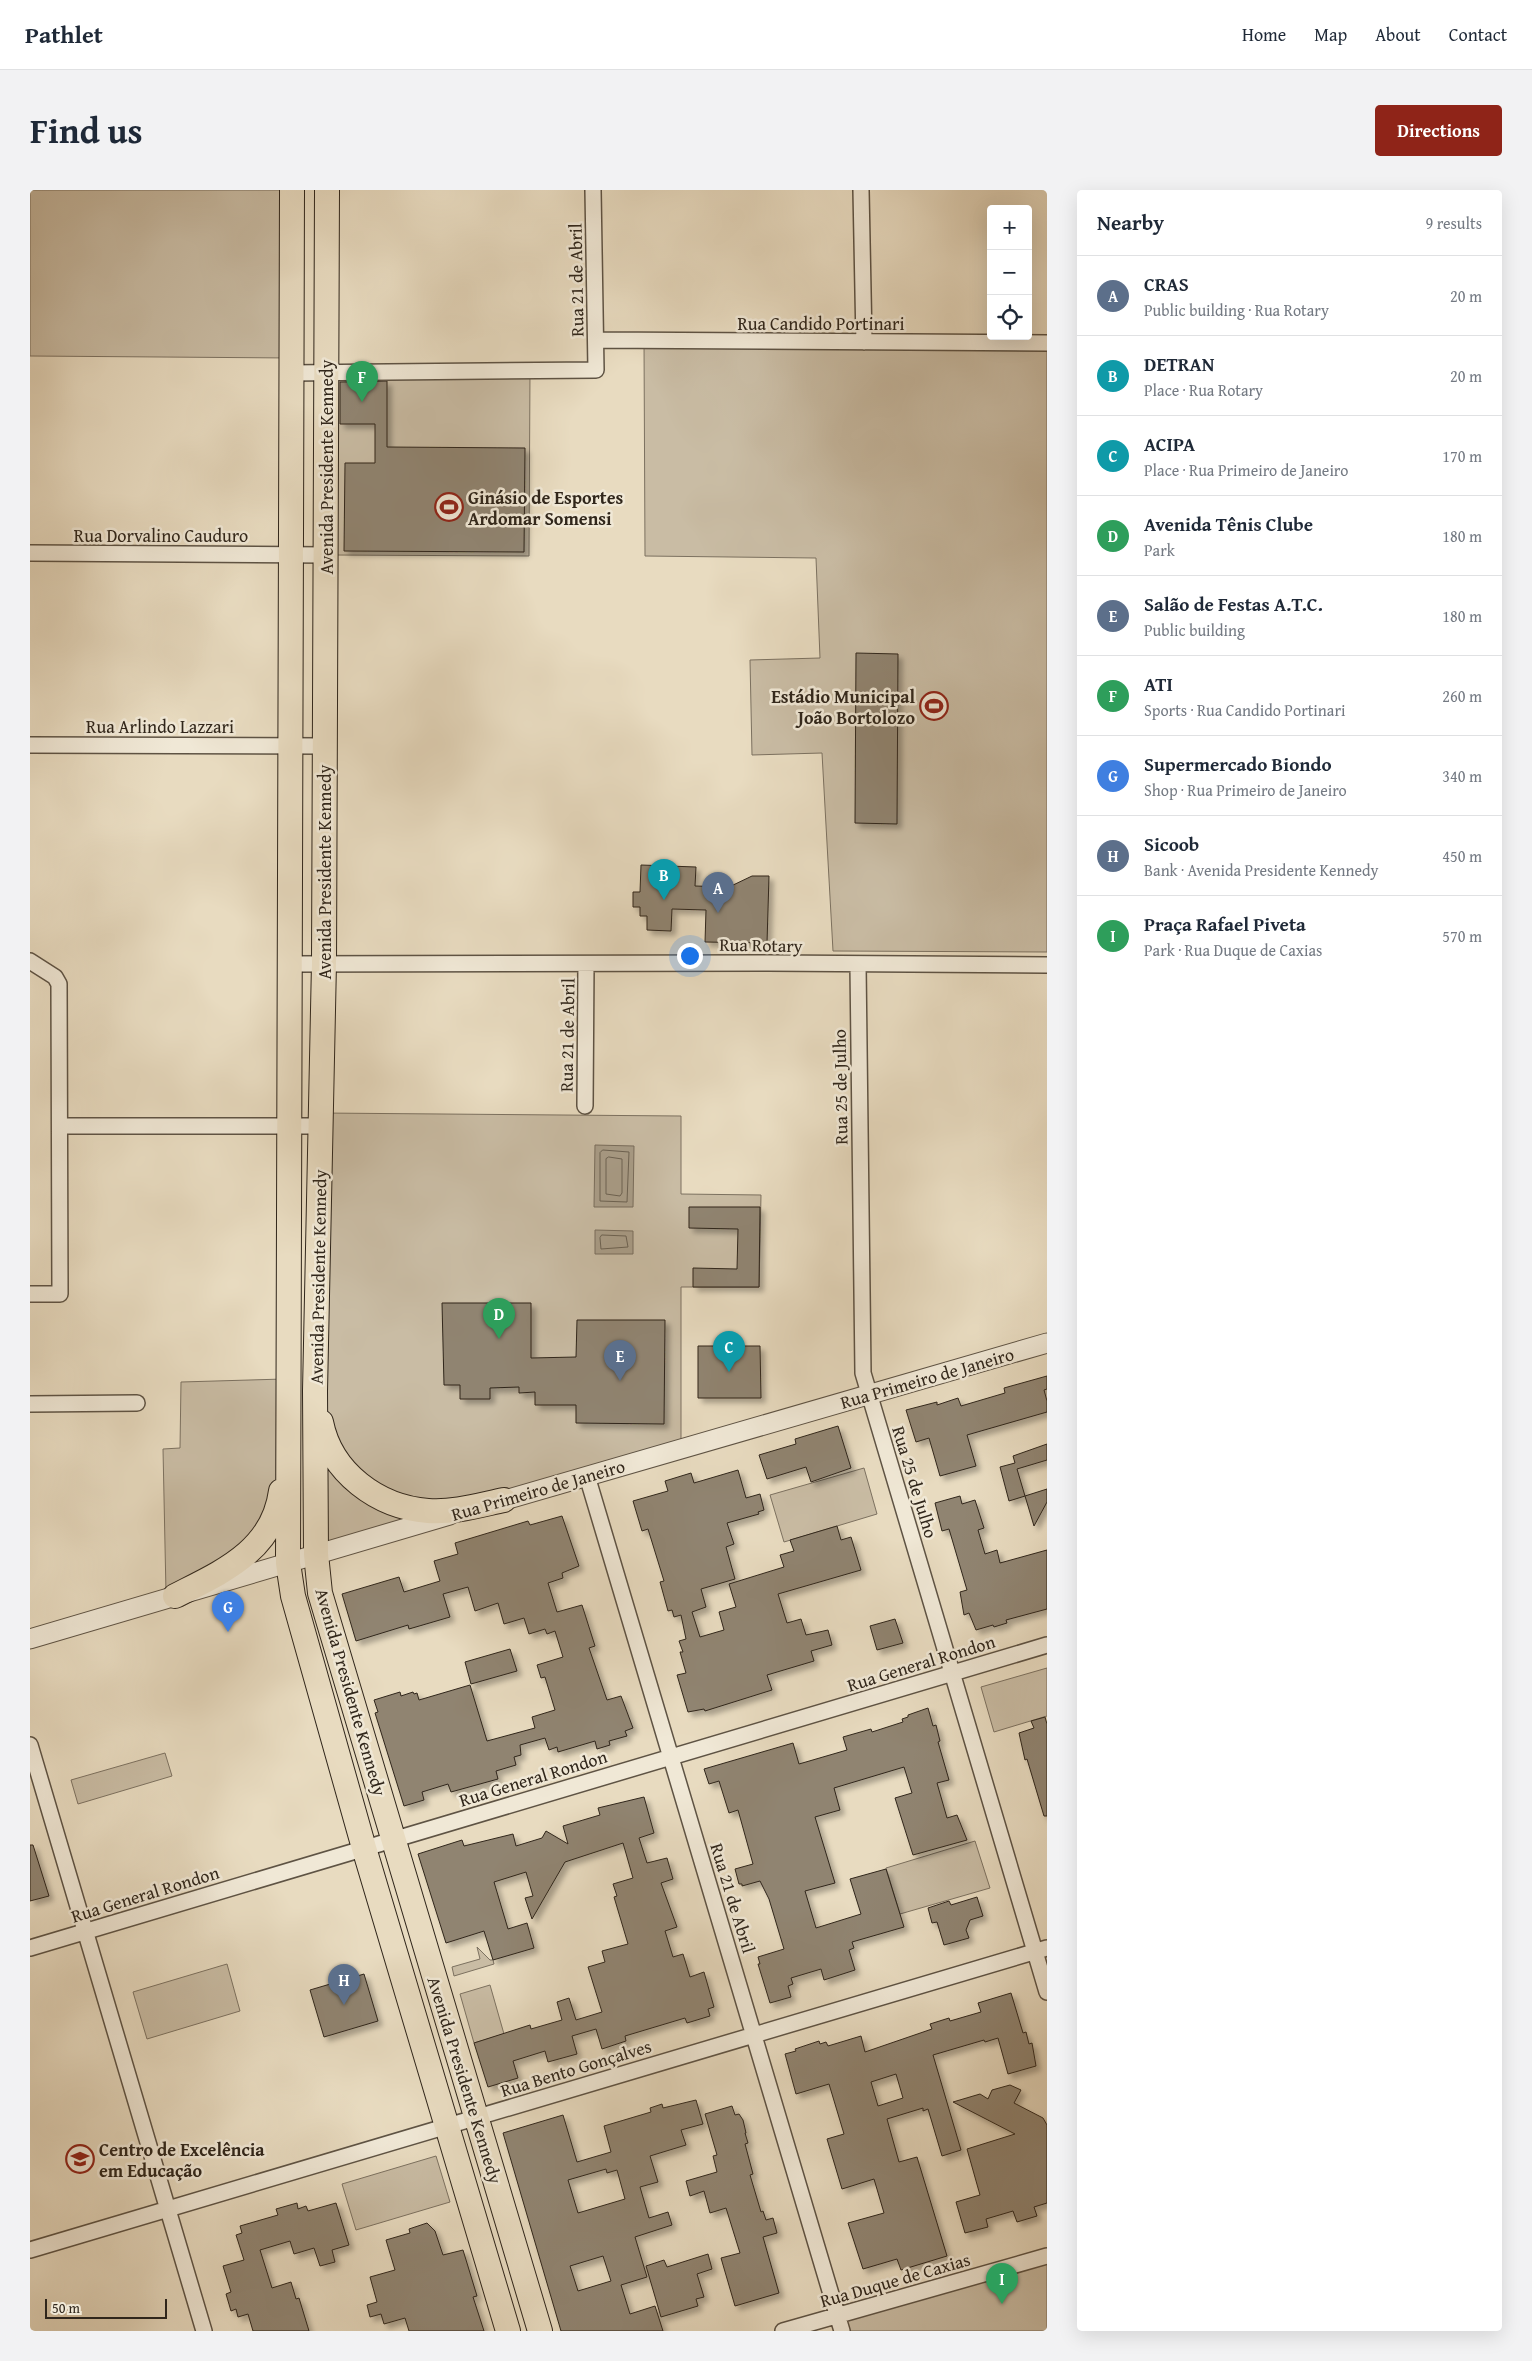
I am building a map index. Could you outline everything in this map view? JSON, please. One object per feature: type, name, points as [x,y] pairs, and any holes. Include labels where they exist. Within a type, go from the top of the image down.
[{"type":"main road","name":"Avenida Presidente Kennedy","points":[[292,190],[288,1563],[293,1596],[364,1848],[508,2331]]},
{"type":"main road","name":"Avenida Presidente Kennedy","points":[[326,190],[324,963],[315,1391],[316,1554],[320,1593],[540,2331]]},
{"type":"main road","points":[[315,1391],[322,1427],[334,1455],[353,1480],[378,1497],[400,1506],[430,1511],[462,1508],[504,1500]]},
{"type":"main road","points":[[175,1596],[247,1555],[268,1529],[280,1494],[289,1409]]},
{"type":"street","name":"Rua 21 de Abril","points":[[326,371],[596,370],[593,190]]},
{"type":"street","points":[[861,190],[864,342]]},
{"type":"street","name":"Rua Candido Portinari","points":[[596,340],[1047,343]]},
{"type":"street","points":[[291,373],[326,371]]},
{"type":"street","name":"Rua Dorvalino Cauduro","points":[[30,553],[326,554]]},
{"type":"street","name":"Rua Arlindo Lazzari","points":[[30,745],[325,746]]},
{"type":"street","points":[[30,961],[55,977],[59,984],[61,1126],[60,1294],[30,1294]]},
{"type":"street","name":"Rua Rotary","points":[[290,964],[1047,965]]},
{"type":"street","name":"Rua 21 de Abril","points":[[584,1106],[586,964]]},
{"type":"street","name":"Rua 25 de Julho","points":[[858,964],[863,1373],[952,1673],[1041,1950],[1047,1992]]},
{"type":"street","points":[[61,1126],[321,1126]]},
{"type":"street","name":"Rua Primeiro de Janeiro","points":[[30,1640],[316,1554],[1047,1343]]},
{"type":"street","points":[[30,1404],[137,1404]]},
{"type":"street","name":"Rua 21 de Abril","points":[[587,1476],[842,2331]]},
{"type":"street","name":"Rua General Rondon","points":[[30,1948],[1047,1645]]},
{"type":"street","points":[[30,1745],[204,2331]]},
{"type":"street","name":"Rua Bento Gonçalves","points":[[30,2250],[1041,1950]]},
{"type":"street","name":"Rua Duque de Caxias","points":[[783,2331],[1047,2256]]},
{"type":"shaded area","points":[[30,190],[292,190],[291,358],[30,356]]},
{"type":"shaded area","points":[[644,341],[1047,343],[1047,952],[833,951],[822,753],[752,755],[750,660],[820,658],[816,558],[645,556]]},
{"type":"shaded area","points":[[530,370],[529,556],[332,555],[333,371]]},
{"type":"shaded area","points":[[321,1113],[681,1116],[681,1194],[761,1195],[759,1287],[681,1287],[681,1449],[462,1508],[378,1497],[322,1427]]},
{"type":"shaded area","points":[[284,1379],[283,1429],[275,1493],[271,1509],[240,1551],[166,1593],[163,1449],[180,1448],[181,1382]]},
{"type":"shaded area","points":[[321,1441],[338,1470],[426,1518],[322,1548]]},
{"type":"shaded area","points":[[864,1468],[877,1514],[784,1542],[770,1495]]},
{"type":"shaded area","points":[[1047,1668],[1047,1716],[994,1732],[981,1687]]},
{"type":"shaded area","points":[[165,1753],[172,1776],[78,1804],[71,1780]]},
{"type":"shaded area","points":[[975,1841],[990,1888],[900,1914],[886,1868]]},
{"type":"shaded area","points":[[477,1947],[490,1960],[493,1960],[494,1964],[454,1976],[452,1967],[480,1959]]},
{"type":"shaded area","points":[[227,1964],[240,2011],[147,2039],[133,1992]]},
{"type":"shaded area","points":[[490,1985],[504,2034],[474,2043],[460,1994]]},
{"type":"shaded area","points":[[436,2156],[450,2202],[356,2230],[342,2184]]},
{"type":"shaded area","points":[[1047,2256],[1047,2331],[842,2331],[838,2315]]},
{"type":"water","points":[[595,1145],[634,1146],[633,1207],[594,1207]]},
{"type":"water","points":[[595,1230],[633,1231],[633,1254],[595,1254]]},
{"type":"building","name":"Ginásio de Esportes Ardomar Somensi","points":[[387,381],[387,447],[525,448],[524,552],[344,551],[345,463],[375,463],[375,424],[340,424],[340,382]]},
{"type":"building","points":[[856,653],[898,654],[897,824],[855,823]]},
{"type":"building","points":[[641,865],[696,867],[695,886],[729,887],[752,876],[769,876],[767,943],[705,942],[706,910],[672,909],[671,931],[647,930],[647,916],[640,916],[640,907],[633,907],[633,892],[640,892]]},
{"type":"building","points":[[689,1207],[760,1207],[759,1287],[693,1287],[693,1268],[737,1269],[738,1229],[689,1228]]},
{"type":"building","points":[[442,1303],[531,1303],[531,1358],[576,1357],[577,1320],[665,1320],[664,1424],[576,1423],[576,1405],[535,1405],[535,1392],[519,1393],[519,1387],[490,1388],[490,1399],[460,1399],[460,1385],[444,1385]]},
{"type":"building","points":[[698,1346],[760,1346],[761,1398],[698,1398]]},
{"type":"building","points":[[1047,1376],[1047,1389],[1044,1390],[1047,1412],[967,1435],[976,1466],[940,1476],[929,1438],[916,1442],[906,1410],[937,1402],[937,1405],[958,1398],[961,1406],[1005,1393],[1004,1388]]},
{"type":"building","points":[[838,1426],[851,1468],[811,1482],[806,1467],[767,1479],[759,1455],[796,1444],[795,1439]]},
{"type":"building","points":[[1047,1444],[1047,1460],[1017,1469],[1025,1496],[1009,1501],[1000,1467],[1015,1463],[1013,1456]]},
{"type":"building","points":[[738,1470],[746,1498],[760,1494],[764,1510],[758,1512],[759,1514],[727,1523],[734,1544],[726,1547],[735,1579],[701,1589],[706,1607],[692,1612],[700,1637],[724,1630],[719,1612],[736,1607],[729,1584],[784,1567],[780,1555],[794,1551],[790,1540],[837,1526],[841,1540],[851,1537],[861,1570],[778,1594],[787,1623],[801,1619],[806,1635],[828,1630],[832,1645],[811,1651],[814,1661],[767,1675],[772,1690],[705,1711],[704,1709],[688,1712],[677,1675],[686,1673],[680,1652],[683,1652],[679,1641],[686,1639],[681,1615],[674,1617],[672,1610],[668,1611],[660,1582],[664,1581],[648,1529],[642,1531],[633,1501],[668,1491],[665,1481],[691,1473],[694,1483]]},
{"type":"building","points":[[1047,1489],[1047,1502],[1034,1526],[1025,1496]]},
{"type":"building","points":[[960,1496],[962,1504],[975,1500],[984,1528],[978,1530],[985,1554],[997,1550],[1000,1563],[1047,1550],[1047,1609],[1006,1620],[1007,1623],[994,1627],[993,1625],[976,1630],[969,1613],[964,1615],[960,1592],[967,1590],[949,1529],[942,1531],[935,1503]]},
{"type":"building","points":[[562,1516],[579,1566],[562,1573],[563,1578],[548,1583],[557,1612],[582,1605],[595,1646],[589,1648],[607,1700],[621,1696],[633,1728],[625,1731],[627,1736],[609,1741],[610,1745],[597,1749],[595,1741],[558,1752],[557,1747],[549,1750],[545,1738],[520,1745],[521,1755],[514,1757],[516,1765],[496,1771],[498,1779],[451,1792],[448,1784],[422,1792],[424,1800],[404,1806],[375,1713],[378,1712],[374,1700],[400,1692],[401,1696],[413,1692],[414,1694],[417,1693],[419,1700],[470,1685],[487,1741],[535,1728],[532,1717],[555,1710],[545,1677],[541,1678],[537,1665],[563,1657],[555,1631],[547,1634],[545,1629],[529,1634],[524,1618],[504,1624],[498,1603],[475,1611],[468,1587],[443,1594],[450,1617],[409,1629],[408,1625],[356,1641],[342,1594],[399,1577],[404,1592],[440,1581],[434,1561],[458,1554],[455,1543],[528,1521],[530,1525]]},
{"type":"building","points":[[895,1619],[903,1643],[877,1650],[870,1626]]},
{"type":"building","points":[[510,1649],[517,1671],[471,1684],[465,1662]]},
{"type":"building","points":[[928,1708],[933,1726],[936,1725],[940,1741],[938,1742],[949,1780],[937,1783],[947,1818],[957,1815],[967,1840],[913,1855],[895,1798],[912,1793],[904,1767],[834,1788],[840,1810],[815,1817],[835,1883],[805,1891],[816,1928],[861,1914],[850,1879],[886,1869],[904,1927],[852,1942],[854,1948],[849,1950],[855,1970],[824,1980],[821,1969],[791,1978],[793,1984],[788,1986],[791,1997],[770,2003],[758,1964],[760,1964],[758,1957],[784,1949],[769,1899],[760,1881],[742,1886],[742,1884],[739,1884],[735,1869],[753,1864],[738,1810],[729,1813],[719,1781],[709,1784],[704,1769],[793,1743],[799,1764],[847,1750],[843,1737],[871,1729],[872,1732],[903,1722],[902,1719],[908,1717],[908,1715]]},
{"type":"building","points":[[1045,1717],[1047,1724],[1047,1816],[1044,1816],[1027,1759],[1025,1760],[1019,1733],[1034,1728],[1031,1721]]},
{"type":"building","points":[[644,1797],[654,1833],[639,1838],[647,1863],[667,1858],[673,1879],[661,1883],[677,1927],[665,1931],[673,1957],[683,1954],[690,1977],[704,1972],[714,2007],[708,2009],[710,2016],[687,2023],[685,2018],[625,2036],[626,2041],[602,2049],[596,2029],[572,2036],[577,2054],[548,2062],[545,2051],[513,2061],[518,2078],[488,2087],[474,2043],[530,2025],[531,2029],[562,2020],[557,2002],[569,1998],[576,2020],[602,2012],[588,1967],[605,1962],[602,1951],[628,1944],[614,1897],[617,1896],[613,1884],[633,1878],[623,1843],[565,1862],[532,1919],[525,1898],[533,1896],[526,1872],[494,1882],[508,1929],[527,1923],[534,1948],[493,1960],[484,1931],[446,1943],[418,1854],[462,1840],[464,1846],[513,1834],[516,1846],[542,1838],[546,1831],[568,1844],[563,1826],[600,1815],[598,1808]]},
{"type":"building","points":[[30,1845],[33,1845],[49,1896],[30,1901]]},
{"type":"building","points":[[977,1897],[983,1916],[970,1920],[966,1930],[969,1938],[944,1945],[937,1922],[932,1923],[928,1908],[949,1901],[951,1905]]},
{"type":"building","points":[[364,1974],[378,2021],[324,2037],[310,1990]]},
{"type":"building","points":[[1011,1993],[1023,2033],[1026,2032],[1029,2044],[1032,2043],[1036,2066],[1008,2074],[998,2038],[985,2042],[984,2040],[933,2055],[961,2150],[942,2156],[928,2109],[923,2111],[923,2108],[887,2119],[899,2162],[917,2157],[947,2256],[901,2270],[897,2259],[863,2269],[848,2223],[884,2213],[874,2179],[842,2189],[827,2139],[844,2134],[829,2084],[796,2094],[785,2054],[819,2041],[820,2044],[826,2042],[828,2046],[861,2036],[865,2052],[932,2029],[930,2024],[949,2018],[950,2021],[981,2012],[978,2003]],"holes":[[[896,2074],[903,2098],[878,2106],[871,2082]]]},
{"type":"building","points":[[1010,2085],[1021,2090],[1014,2103],[1043,2118],[1047,2125],[1047,2203],[1034,2207],[1037,2216],[1017,2222],[1013,2211],[986,2219],[988,2227],[965,2233],[956,2202],[980,2195],[967,2149],[1015,2134],[953,2102],[980,2094],[988,2099],[992,2090]]},
{"type":"building","points":[[696,2100],[703,2124],[681,2130],[686,2145],[650,2156],[658,2182],[640,2187],[649,2218],[668,2212],[672,2225],[635,2237],[647,2277],[621,2285],[630,2314],[655,2306],[663,2331],[561,2331],[503,2133],[563,2115],[577,2162],[611,2152],[604,2126],[651,2112],[650,2108],[662,2104],[663,2108]],"holes":[[[606,2169],[607,2173],[617,2170],[625,2199],[578,2213],[568,2180]],[[603,2256],[611,2281],[578,2291],[570,2266]]]},
{"type":"building","points":[[732,2106],[735,2115],[739,2114],[743,2120],[748,2143],[745,2144],[753,2174],[750,2175],[761,2212],[763,2211],[766,2220],[773,2218],[777,2233],[763,2237],[779,2293],[735,2306],[721,2258],[740,2253],[726,2208],[710,2213],[704,2191],[690,2196],[686,2181],[717,2172],[713,2156],[717,2155],[705,2114]]},
{"type":"building","points":[[297,2203],[298,2209],[306,2206],[308,2211],[336,2203],[349,2245],[332,2250],[335,2262],[320,2266],[314,2248],[294,2254],[290,2241],[260,2250],[272,2288],[291,2282],[296,2299],[299,2298],[309,2331],[253,2331],[248,2314],[238,2317],[236,2309],[231,2311],[226,2294],[231,2292],[223,2266],[244,2260],[236,2235],[242,2233],[240,2226],[278,2215],[276,2209]]},
{"type":"building","points":[[427,2223],[435,2231],[443,2255],[463,2250],[477,2296],[473,2297],[484,2331],[409,2331],[405,2318],[384,2324],[381,2314],[370,2317],[367,2305],[377,2302],[370,2277],[395,2270],[386,2240],[410,2233],[409,2229]]},
{"type":"building","points":[[708,2254],[712,2269],[697,2274],[704,2297],[696,2299],[698,2306],[661,2317],[646,2266],[664,2260],[667,2267]]},
{"type":"place","name":"ATI","points":[[362,402]]},
{"type":"place","name":"Ginásio de Esportes Ardomar Somensi","points":[[449,507]]},
{"type":"place","name":"Estádio Municipal João Bortolozo","points":[[934,706]]},
{"type":"place","name":"DETRAN","points":[[664,900]]},
{"type":"place","name":"CRAS","points":[[718,913]]},
{"type":"place","name":"Avenida Tênis Clube","points":[[499,1339]]},
{"type":"place","name":"ACIPA","points":[[729,1372]]},
{"type":"place","name":"Salão de Festas A.T.C.","points":[[620,1381]]},
{"type":"place","name":"Supermercado Biondo","points":[[228,1632]]},
{"type":"place","name":"Sicoob","points":[[344,2005]]},
{"type":"place","name":"Centro de Excelência em Educação","points":[[80,2159]]},
{"type":"place","name":"Praça Rafael Piveta","points":[[1002,2304]]}]
